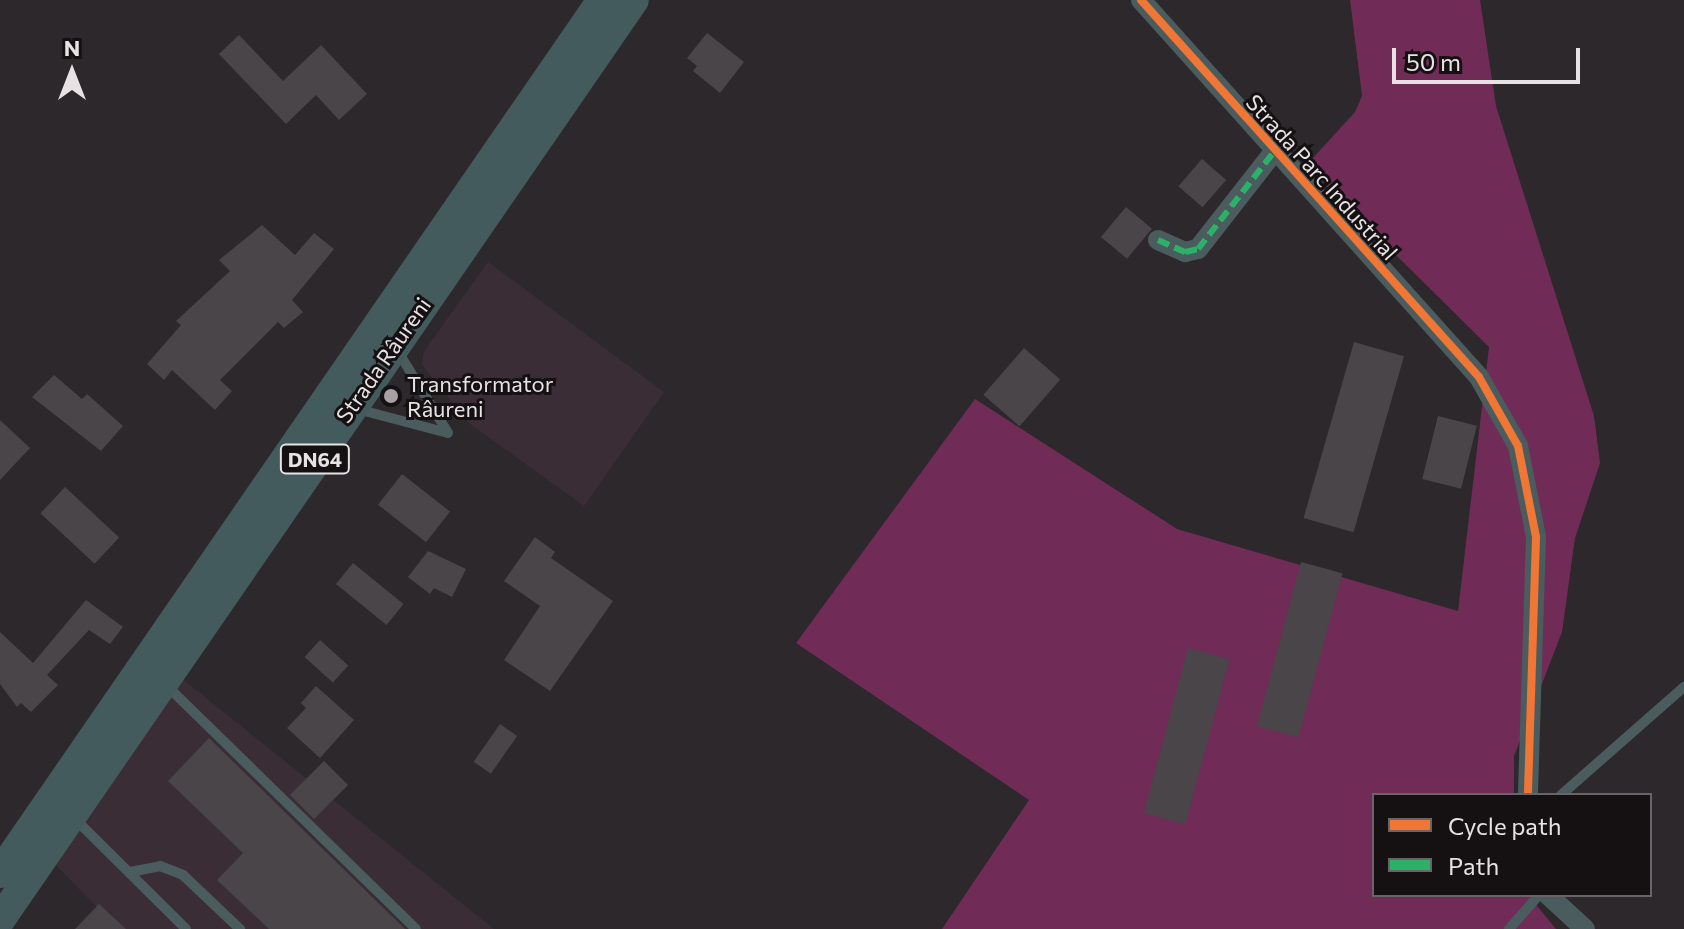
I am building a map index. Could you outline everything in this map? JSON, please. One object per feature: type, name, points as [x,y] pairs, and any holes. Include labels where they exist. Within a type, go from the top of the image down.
[{"type":"main road","name":"Strada Râureni","points":[[0,873],[602,0]]},
{"type":"main road","name":"Strada Râureni","points":[[0,920],[634,0]]},
{"type":"street","name":"Strada Parc Industrial","points":[[1141,0],[1273,153],[1479,377],[1518,446],[1536,537],[1528,793]]},
{"type":"street","points":[[1158,240],[1185,252],[1198,249],[1273,153]]},
{"type":"street","points":[[1550,897],[1585,929]]},
{"type":"lane","points":[[351,407],[448,433],[394,345]]},
{"type":"lane","points":[[162,681],[416,929]]},
{"type":"lane","points":[[1563,793],[1684,687]]},
{"type":"lane","points":[[71,815],[186,929]]},
{"type":"lane","points":[[130,872],[160,866],[183,875],[240,929]]},
{"type":"lane","points":[[1509,929],[1537,897]]},
{"type":"shaded area","points":[[1350,0],[1480,0],[1496,106],[1594,416],[1600,463],[1575,538],[1562,632],[1514,756],[1514,793],[1372,793],[1372,897],[1530,897],[1556,929],[942,929],[1029,800],[796,643],[975,399],[1177,529],[1458,611],[1489,347],[1312,172],[1313,158],[1355,112],[1362,96]]},
{"type":"shaded area","points":[[488,262],[664,392],[584,506],[470,424],[422,365],[424,351]]},
{"type":"shaded area","points":[[180,677],[494,929],[118,929],[52,861]]},
{"type":"building","points":[[707,33],[744,62],[720,93],[693,71],[697,66],[687,58]]},
{"type":"building","points":[[239,35],[283,81],[321,45],[367,94],[339,120],[316,95],[286,124],[219,54]]},
{"type":"building","points":[[1202,159],[1226,180],[1203,207],[1178,186]]},
{"type":"building","points":[[1126,207],[1152,229],[1127,259],[1101,237]]},
{"type":"building","points":[[262,225],[295,255],[314,233],[334,249],[292,300],[303,312],[284,328],[278,322],[220,380],[232,391],[215,410],[172,370],[164,380],[147,364],[181,325],[176,321],[230,271],[219,260]]},
{"type":"building","points":[[1354,342],[1404,356],[1354,532],[1304,518]]},
{"type":"building","points":[[1024,348],[1060,379],[1020,426],[983,395]]},
{"type":"building","points":[[54,375],[82,399],[87,394],[123,426],[101,451],[32,397]]},
{"type":"building","points":[[1438,416],[1477,426],[1461,489],[1422,479]]},
{"type":"building","points":[[0,420],[30,448],[0,480]]},
{"type":"building","points":[[402,474],[450,512],[426,542],[378,505]]},
{"type":"building","points":[[65,487],[119,537],[95,564],[40,513]]},
{"type":"building","points":[[535,537],[555,552],[551,558],[613,601],[550,691],[504,660],[540,606],[504,581]]},
{"type":"building","points":[[428,551],[466,569],[452,597],[434,588],[430,594],[408,577]]},
{"type":"building","points":[[1301,562],[1343,573],[1299,737],[1257,726]]},
{"type":"building","points":[[353,563],[404,604],[387,625],[336,584]]},
{"type":"building","points":[[86,600],[123,627],[110,644],[89,630],[47,675],[58,685],[31,712],[21,703],[17,707],[0,684],[0,632],[33,663]]},
{"type":"building","points":[[320,640],[348,665],[333,683],[305,657]]},
{"type":"building","points":[[1188,648],[1230,659],[1185,824],[1144,813]]},
{"type":"building","points":[[316,686],[354,720],[320,758],[287,728],[306,708],[301,703]]},
{"type":"building","points":[[500,724],[517,736],[491,774],[474,762]]},
{"type":"building","points":[[209,738],[405,929],[269,929],[217,880],[243,853],[168,781]]},
{"type":"building","points":[[324,761],[348,785],[314,819],[290,795]]},
{"type":"building","points":[[99,904],[126,929],[75,929]]},
{"type":"marked path","points":[[1158,240],[1185,252],[1198,249],[1273,153]]},
{"type":"cycle path","points":[[1141,0],[1479,377],[1518,446],[1536,537],[1528,793]]},
{"type":"place","name":"Transformator Râureni","points":[[391,396]]}]
